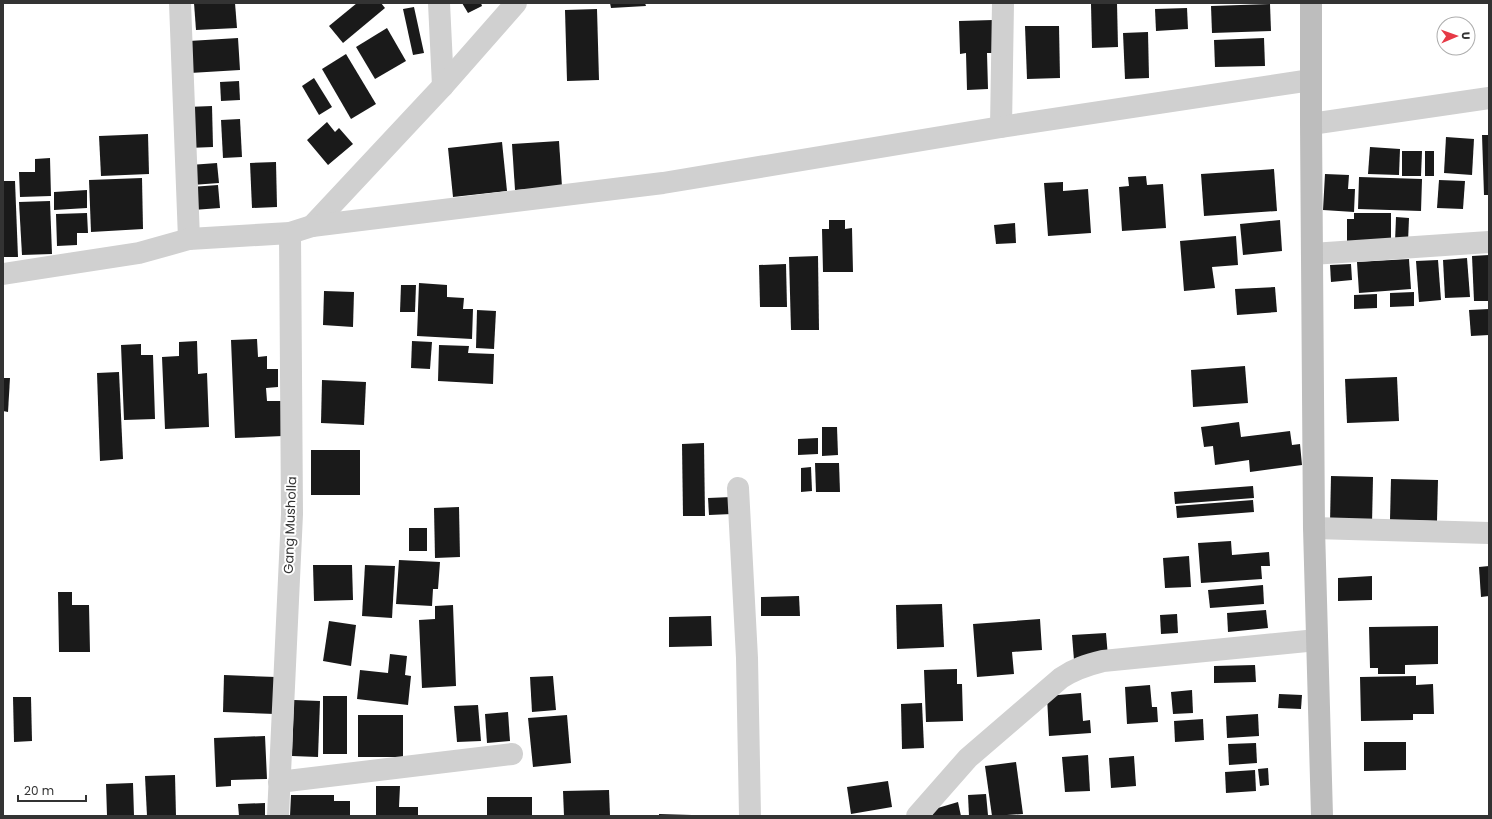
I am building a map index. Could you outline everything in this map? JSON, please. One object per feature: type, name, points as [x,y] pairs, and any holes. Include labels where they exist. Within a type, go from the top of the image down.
[{"type":"street","points":[[180,3],[189,239]]},
{"type":"street","points":[[439,3],[443,86]]},
{"type":"street","points":[[312,226],[443,86],[516,3]]},
{"type":"street","points":[[1001,127],[1003,3]]},
{"type":"street","points":[[1311,3],[1312,254],[1320,528],[1317,640],[1322,816]]},
{"type":"street","points":[[3,274],[139,252],[189,239],[290,233],[312,226],[663,184],[1001,127],[1311,80]]},
{"type":"street","points":[[1311,124],[1489,98]]},
{"type":"street","name":"Gang Musholla","points":[[278,816],[292,514],[290,233]]},
{"type":"street","points":[[1312,254],[1489,242]]},
{"type":"street","points":[[738,488],[747,658],[750,816]]},
{"type":"street","points":[[1320,528],[1489,533]]},
{"type":"street","points":[[917,816],[968,758],[1060,678],[1072,670],[1088,664],[1103,661],[1317,640]]},
{"type":"street","points":[[279,782],[512,754]]},
{"type":"building","points":[[194,3],[235,3],[237,28],[196,30]]},
{"type":"building","points":[[357,3],[381,3],[385,8],[343,43],[329,26]]},
{"type":"building","points":[[462,3],[481,3],[482,6],[468,13]]},
{"type":"building","points":[[610,3],[645,3],[646,6],[611,8]]},
{"type":"building","points":[[1117,3],[1118,47],[1092,48],[1091,4]]},
{"type":"building","points":[[1270,4],[1271,31],[1212,33],[1211,6]]},
{"type":"building","points":[[414,7],[424,53],[413,55],[403,9]]},
{"type":"building","points":[[1187,8],[1188,29],[1156,31],[1155,9]]},
{"type":"building","points":[[597,9],[599,80],[567,81],[565,10]]},
{"type":"building","points":[[993,20],[994,53],[987,53],[988,89],[967,90],[966,53],[960,54],[959,21]]},
{"type":"building","points":[[1025,26],[1059,26],[1060,78],[1027,79]]},
{"type":"building","points":[[387,28],[406,61],[375,79],[356,47]]},
{"type":"building","points":[[1148,32],[1149,78],[1125,79],[1123,33]]},
{"type":"building","points":[[238,38],[240,70],[190,73],[189,41]]},
{"type":"building","points":[[1264,38],[1265,66],[1215,67],[1214,40]]},
{"type":"building","points":[[346,54],[376,104],[351,119],[322,69]]},
{"type":"building","points":[[314,78],[332,107],[319,115],[302,86]]},
{"type":"building","points":[[239,81],[240,100],[221,101],[220,82]]},
{"type":"building","points":[[212,106],[213,147],[188,148],[187,107]]},
{"type":"building","points":[[240,119],[242,157],[223,158],[221,120]]},
{"type":"building","points":[[327,122],[335,132],[339,128],[353,144],[328,165],[307,140]]},
{"type":"building","points":[[148,134],[149,174],[101,176],[99,136]]},
{"type":"building","points":[[1482,135],[1489,135],[1489,195],[1484,195]]},
{"type":"building","points":[[1446,137],[1474,139],[1472,175],[1444,173]]},
{"type":"building","points":[[559,141],[562,187],[515,190],[512,144]]},
{"type":"building","points":[[502,142],[507,191],[453,197],[448,148]]},
{"type":"building","points":[[1370,147],[1400,149],[1399,175],[1368,174]]},
{"type":"building","points":[[1402,151],[1422,151],[1421,176],[1402,176]]},
{"type":"building","points":[[1425,151],[1434,151],[1434,176],[1425,176]]},
{"type":"building","points":[[50,158],[51,196],[20,197],[19,172],[35,172],[35,159]]},
{"type":"building","points":[[276,162],[277,207],[252,208],[250,163]]},
{"type":"building","points":[[217,163],[219,183],[192,185],[190,165]]},
{"type":"building","points":[[1274,169],[1277,211],[1204,216],[1201,174]]},
{"type":"building","points":[[1325,174],[1349,175],[1348,189],[1355,189],[1354,212],[1323,210]]},
{"type":"building","points":[[1146,176],[1147,185],[1163,184],[1166,228],[1122,231],[1119,187],[1129,186],[1128,177]]},
{"type":"building","points":[[1359,177],[1422,179],[1421,211],[1358,209]]},
{"type":"building","points":[[142,178],[143,229],[91,232],[89,180]]},
{"type":"building","points":[[1439,180],[1465,181],[1463,209],[1437,208]]},
{"type":"building","points":[[3,181],[15,181],[18,257],[3,257]]},
{"type":"building","points":[[1063,182],[1063,191],[1088,189],[1091,233],[1048,236],[1044,183]]},
{"type":"building","points":[[218,185],[220,208],[193,210],[191,187]]},
{"type":"building","points":[[87,190],[87,208],[54,210],[54,192]]},
{"type":"building","points":[[50,201],[52,254],[22,255],[19,202]]},
{"type":"building","points":[[87,213],[88,233],[77,233],[77,245],[57,246],[56,214]]},
{"type":"building","points":[[1354,213],[1391,213],[1391,246],[1347,245],[1347,219],[1354,219]]},
{"type":"building","points":[[1396,217],[1409,218],[1408,242],[1395,242]]},
{"type":"building","points":[[829,220],[845,220],[845,229],[852,228],[853,272],[823,272],[822,229],[829,229]]},
{"type":"building","points":[[1280,220],[1282,251],[1243,255],[1240,224]]},
{"type":"building","points":[[1015,223],[1016,243],[996,244],[994,225]]},
{"type":"building","points":[[1236,236],[1238,265],[1212,267],[1215,288],[1184,291],[1180,241]]},
{"type":"building","points":[[1489,255],[1489,301],[1474,301],[1472,256]]},
{"type":"building","points":[[818,256],[819,330],[791,330],[789,257]]},
{"type":"building","points":[[1467,258],[1470,297],[1445,298],[1443,260]]},
{"type":"building","points":[[1409,259],[1411,289],[1359,293],[1357,262]]},
{"type":"building","points":[[1438,260],[1441,300],[1419,302],[1416,261]]},
{"type":"building","points":[[786,264],[787,307],[760,307],[759,265]]},
{"type":"building","points":[[1351,264],[1352,280],[1331,282],[1330,265]]},
{"type":"building","points":[[419,283],[447,285],[447,297],[464,298],[463,309],[473,309],[472,339],[417,336]]},
{"type":"building","points":[[401,285],[416,285],[415,312],[400,312]]},
{"type":"building","points":[[1275,287],[1277,312],[1237,315],[1235,289]]},
{"type":"building","points":[[324,291],[354,292],[353,327],[323,325]]},
{"type":"building","points":[[1414,292],[1414,306],[1390,307],[1390,293]]},
{"type":"building","points":[[1377,294],[1377,308],[1354,309],[1354,295]]},
{"type":"building","points":[[1489,309],[1489,335],[1471,336],[1469,310]]},
{"type":"building","points":[[477,310],[496,311],[494,349],[476,348]]},
{"type":"building","points":[[257,339],[258,357],[267,356],[267,369],[278,369],[278,387],[266,388],[267,401],[282,401],[283,436],[235,438],[231,340]]},
{"type":"building","points":[[197,341],[198,374],[207,373],[209,427],[165,429],[162,357],[179,356],[179,342]]},
{"type":"building","points":[[412,341],[432,342],[430,369],[411,368]]},
{"type":"building","points":[[141,344],[141,355],[153,355],[155,419],[124,420],[121,345]]},
{"type":"building","points":[[439,345],[469,346],[468,353],[494,354],[493,384],[438,381]]},
{"type":"building","points":[[1245,366],[1248,403],[1193,407],[1191,370]]},
{"type":"building","points":[[119,372],[123,459],[100,461],[97,373]]},
{"type":"building","points":[[1397,377],[1399,421],[1347,423],[1345,379]]},
{"type":"building","points":[[3,378],[10,378],[8,412],[3,411]]},
{"type":"building","points":[[322,380],[366,382],[364,425],[321,423]]},
{"type":"building","points":[[1239,422],[1241,437],[1290,431],[1292,445],[1300,444],[1302,465],[1250,472],[1249,460],[1215,465],[1213,446],[1204,447],[1201,427]]},
{"type":"building","points":[[822,427],[837,427],[838,455],[822,456]]},
{"type":"building","points":[[818,438],[818,454],[798,455],[798,439]]},
{"type":"building","points":[[704,443],[705,516],[683,516],[682,444]]},
{"type":"building","points":[[311,450],[360,450],[360,495],[311,495]]},
{"type":"building","points":[[815,463],[839,463],[840,492],[816,492]]},
{"type":"building","points":[[811,467],[812,491],[801,492],[801,468]]},
{"type":"building","points":[[1331,476],[1373,477],[1372,524],[1330,523]]},
{"type":"building","points":[[1391,479],[1438,480],[1437,521],[1390,520]]},
{"type":"building","points":[[1253,486],[1254,498],[1175,504],[1174,492]]},
{"type":"building","points":[[732,497],[732,514],[709,515],[708,498]]},
{"type":"building","points":[[1253,500],[1254,512],[1177,518],[1176,506]]},
{"type":"building","points":[[459,507],[460,557],[435,558],[434,508]]},
{"type":"building","points":[[409,528],[427,528],[427,551],[409,551]]},
{"type":"building","points":[[1231,541],[1232,555],[1269,552],[1270,566],[1261,566],[1262,579],[1201,583],[1198,543]]},
{"type":"building","points":[[1189,556],[1191,587],[1165,588],[1163,558]]},
{"type":"building","points":[[399,560],[440,562],[438,589],[433,589],[432,606],[396,604]]},
{"type":"building","points":[[313,565],[352,565],[353,600],[314,601]]},
{"type":"building","points":[[365,565],[395,566],[392,618],[362,616]]},
{"type":"building","points":[[1489,566],[1489,596],[1481,597],[1479,567]]},
{"type":"building","points":[[1372,576],[1372,600],[1338,601],[1338,578]]},
{"type":"building","points":[[1263,585],[1264,604],[1210,608],[1208,590]]},
{"type":"building","points":[[58,592],[72,592],[72,605],[89,605],[90,652],[59,652]]},
{"type":"building","points":[[799,596],[800,616],[761,616],[761,597]]},
{"type":"building","points":[[942,604],[944,647],[897,649],[896,605]]},
{"type":"building","points":[[453,605],[456,686],[422,688],[419,620],[435,619],[435,606]]},
{"type":"building","points":[[1266,610],[1268,628],[1228,632],[1227,613]]},
{"type":"building","points":[[1177,614],[1178,633],[1161,634],[1160,615]]},
{"type":"building","points":[[711,616],[712,646],[669,647],[669,617]]},
{"type":"building","points":[[1040,619],[1042,650],[1012,652],[1014,674],[977,677],[973,624]]},
{"type":"building","points":[[329,621],[356,625],[351,666],[323,661]]},
{"type":"building","points":[[1438,626],[1438,664],[1405,665],[1405,674],[1378,674],[1378,668],[1370,668],[1369,627]]},
{"type":"building","points":[[1106,633],[1108,657],[1074,660],[1072,635]]},
{"type":"building","points":[[390,654],[407,656],[405,675],[411,676],[408,705],[357,699],[360,670],[388,673]]},
{"type":"building","points":[[1255,665],[1256,682],[1214,683],[1214,666]]},
{"type":"building","points":[[957,669],[957,684],[962,684],[963,721],[926,722],[924,670]]},
{"type":"building","points":[[224,675],[276,677],[275,714],[223,712]]},
{"type":"building","points":[[553,676],[556,710],[532,712],[530,677]]},
{"type":"building","points":[[1416,676],[1416,685],[1433,684],[1434,714],[1413,714],[1413,720],[1361,721],[1360,677]]},
{"type":"building","points":[[1150,685],[1152,707],[1157,707],[1158,722],[1127,724],[1125,687]]},
{"type":"building","points":[[1192,690],[1193,713],[1173,714],[1171,692]]},
{"type":"building","points":[[1081,693],[1083,721],[1090,720],[1091,733],[1049,736],[1047,696]]},
{"type":"building","points":[[1279,694],[1302,695],[1301,709],[1278,708]]},
{"type":"building","points":[[323,696],[347,696],[347,754],[323,754]]},
{"type":"building","points":[[13,697],[31,697],[32,741],[14,742]]},
{"type":"building","points":[[294,700],[320,701],[318,757],[292,756]]},
{"type":"building","points":[[922,703],[924,748],[902,749],[901,704]]},
{"type":"building","points":[[478,705],[481,741],[457,742],[454,706]]},
{"type":"building","points":[[508,712],[510,741],[487,743],[485,714]]},
{"type":"building","points":[[1258,714],[1259,736],[1227,738],[1226,716]]},
{"type":"building","points":[[358,715],[403,715],[403,757],[358,757]]},
{"type":"building","points":[[567,715],[571,763],[533,767],[528,718]]},
{"type":"building","points":[[1203,719],[1204,740],[1175,742],[1174,721]]},
{"type":"building","points":[[265,736],[267,779],[231,780],[231,786],[216,787],[214,738]]},
{"type":"building","points":[[1364,742],[1406,742],[1406,770],[1364,771]]},
{"type":"building","points":[[1256,743],[1257,763],[1229,765],[1228,744]]},
{"type":"building","points":[[1088,755],[1090,791],[1065,792],[1062,757]]},
{"type":"building","points":[[1134,756],[1136,786],[1111,788],[1109,758]]},
{"type":"building","points":[[1016,762],[1023,814],[992,816],[985,766]]},
{"type":"building","points":[[1268,768],[1269,785],[1260,786],[1258,769]]},
{"type":"building","points":[[1255,770],[1256,791],[1226,793],[1225,772]]},
{"type":"building","points":[[175,775],[176,816],[147,816],[145,776]]},
{"type":"building","points":[[888,781],[892,807],[851,814],[847,787]]},
{"type":"building","points":[[133,783],[134,816],[107,816],[106,784]]},
{"type":"building","points":[[376,786],[400,786],[399,807],[418,807],[418,816],[376,816]]},
{"type":"building","points":[[609,790],[610,816],[564,816],[563,791]]},
{"type":"building","points":[[986,794],[988,815],[969,816],[968,795]]},
{"type":"building","points":[[291,795],[334,795],[334,801],[350,801],[350,816],[290,816]]},
{"type":"building","points":[[487,797],[532,797],[532,816],[487,816]]},
{"type":"building","points":[[958,802],[961,816],[933,816],[931,810]]},
{"type":"building","points":[[265,803],[265,816],[239,816],[238,804]]},
{"type":"building","points":[[659,814],[692,815],[692,816],[659,816]]}]
